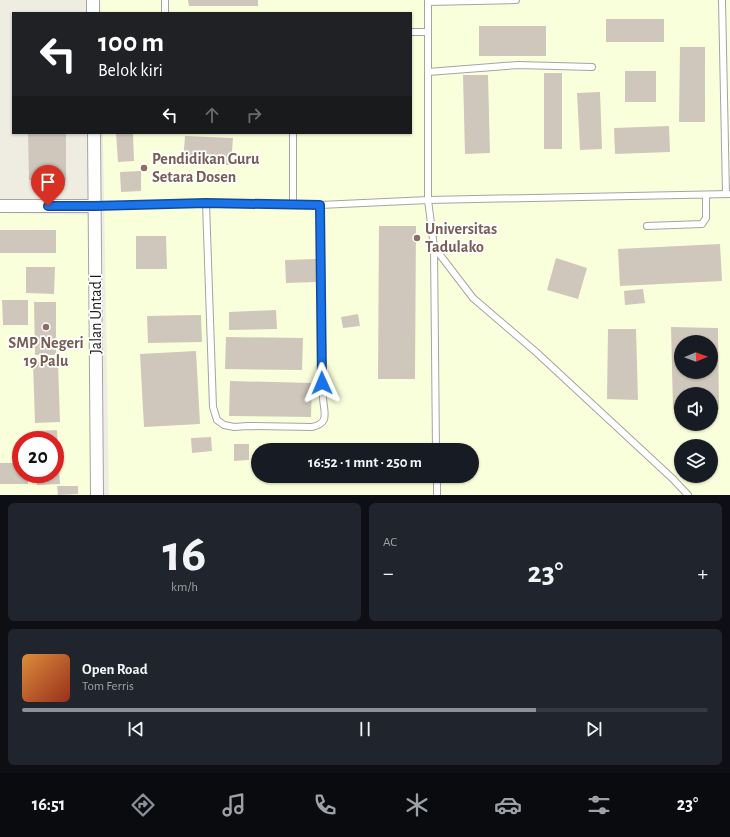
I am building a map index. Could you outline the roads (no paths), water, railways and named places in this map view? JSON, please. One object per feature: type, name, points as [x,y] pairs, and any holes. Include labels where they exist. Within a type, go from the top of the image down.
[{"type":"street","points":[[93,0],[93,12]]},
{"type":"street","name":"Jalan Untad I","points":[[94,134],[97,495]]},
{"type":"street","points":[[0,206],[95,206]]},
{"type":"lane","points":[[165,0],[165,12]]},
{"type":"lane","points":[[436,443],[434,248],[428,200],[428,1],[516,0]]},
{"type":"lane","points":[[95,206],[206,203],[320,205],[428,200],[728,194],[722,0]]},
{"type":"lane","points":[[412,32],[428,32]]},
{"type":"lane","points":[[428,72],[518,65],[592,67]]},
{"type":"lane","points":[[293,134],[293,204]]},
{"type":"lane","points":[[647,226],[702,224],[706,218],[706,195]]},
{"type":"lane","points":[[206,203],[213,407],[217,420],[224,425],[234,427],[312,427],[320,425],[324,421],[320,205]]},
{"type":"lane","points":[[434,248],[473,298],[536,352],[673,479],[688,495]]},
{"type":"lane","points":[[437,483],[437,495]]},
{"type":"place","name":"Pendidikan Guru Setara Dosen","points":[[144,168]]},
{"type":"place","name":"Universitas Tadulako","points":[[417,238]]},
{"type":"place","name":"SMP Negeri 19 Palu","points":[[46,327]]}]
